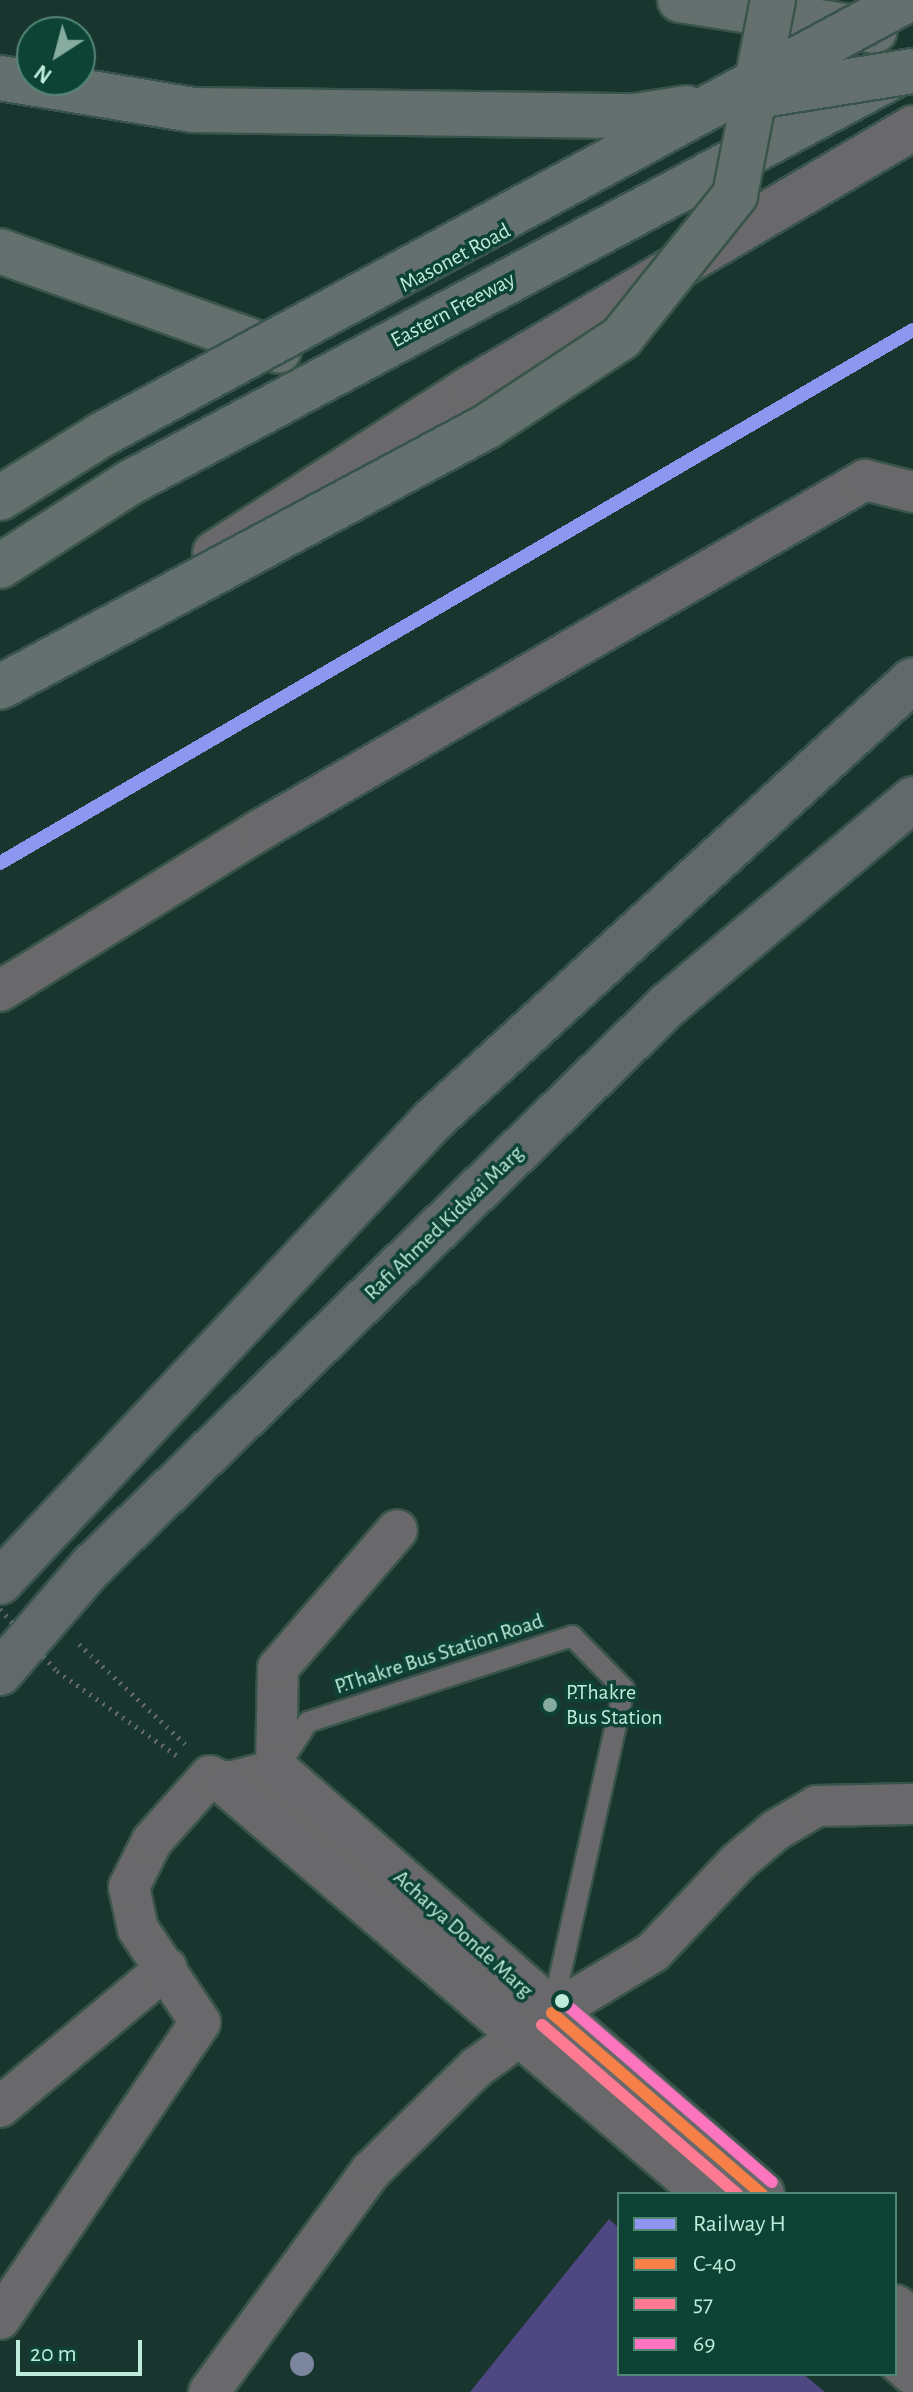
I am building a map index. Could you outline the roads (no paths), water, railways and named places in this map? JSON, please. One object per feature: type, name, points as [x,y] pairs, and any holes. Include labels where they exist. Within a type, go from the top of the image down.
[{"type":"highway","points":[[680,0],[875,31]]},
{"type":"highway","points":[[0,689],[486,427],[621,338],[735,195],[773,0]]},
{"type":"highway","points":[[0,498],[103,434],[907,0]]},
{"type":"highway","points":[[0,78],[194,110],[635,116],[913,68]]},
{"type":"highway","name":"Eastern Freeway","points":[[0,566],[131,482],[913,68]]},
{"type":"highway","points":[[0,251],[279,351]]},
{"type":"main road","points":[[0,1582],[433,1120],[913,680]]},
{"type":"main road","name":"Rafi Ahmed Kidwai Marg","points":[[0,1673],[91,1567],[669,1004],[913,799]]},
{"type":"street","name":"Masonet Road","points":[[0,510],[144,423],[913,11]]},
{"type":"street","points":[[0,689],[473,387],[913,128]]},
{"type":"street","points":[[0,991],[260,830],[865,480],[913,492]]},
{"type":"street","points":[[0,2319],[200,2022],[138,1929],[129,1887],[152,1841],[218,1779],[276,1770],[278,1668],[397,1530]]},
{"type":"street","name":"Acharya Donde Marg","points":[[276,1770],[538,2024],[705,2192]]},
{"type":"street","name":"Acharya Donde Marg","points":[[218,1779],[759,2192]]},
{"type":"street","points":[[209,2392],[371,2171],[477,2067],[538,2024],[653,1952],[738,1862],[817,1806],[913,1804]]},
{"type":"street","points":[[0,2107],[166,1968]]},
{"type":"street","points":[[897,2309],[913,2322]]},
{"type":"street","points":[[897,2358],[913,2372]]},
{"type":"lane","name":"P.Thakre Bus Station Road","points":[[276,1770],[308,1722],[572,1636],[624,1689],[538,2024]]},
{"type":"rail line","name":"H","points":[[0,863],[913,330]]},
{"type":"place","name":"P.Thakre Bus Station","points":[[550,1705]]}]
